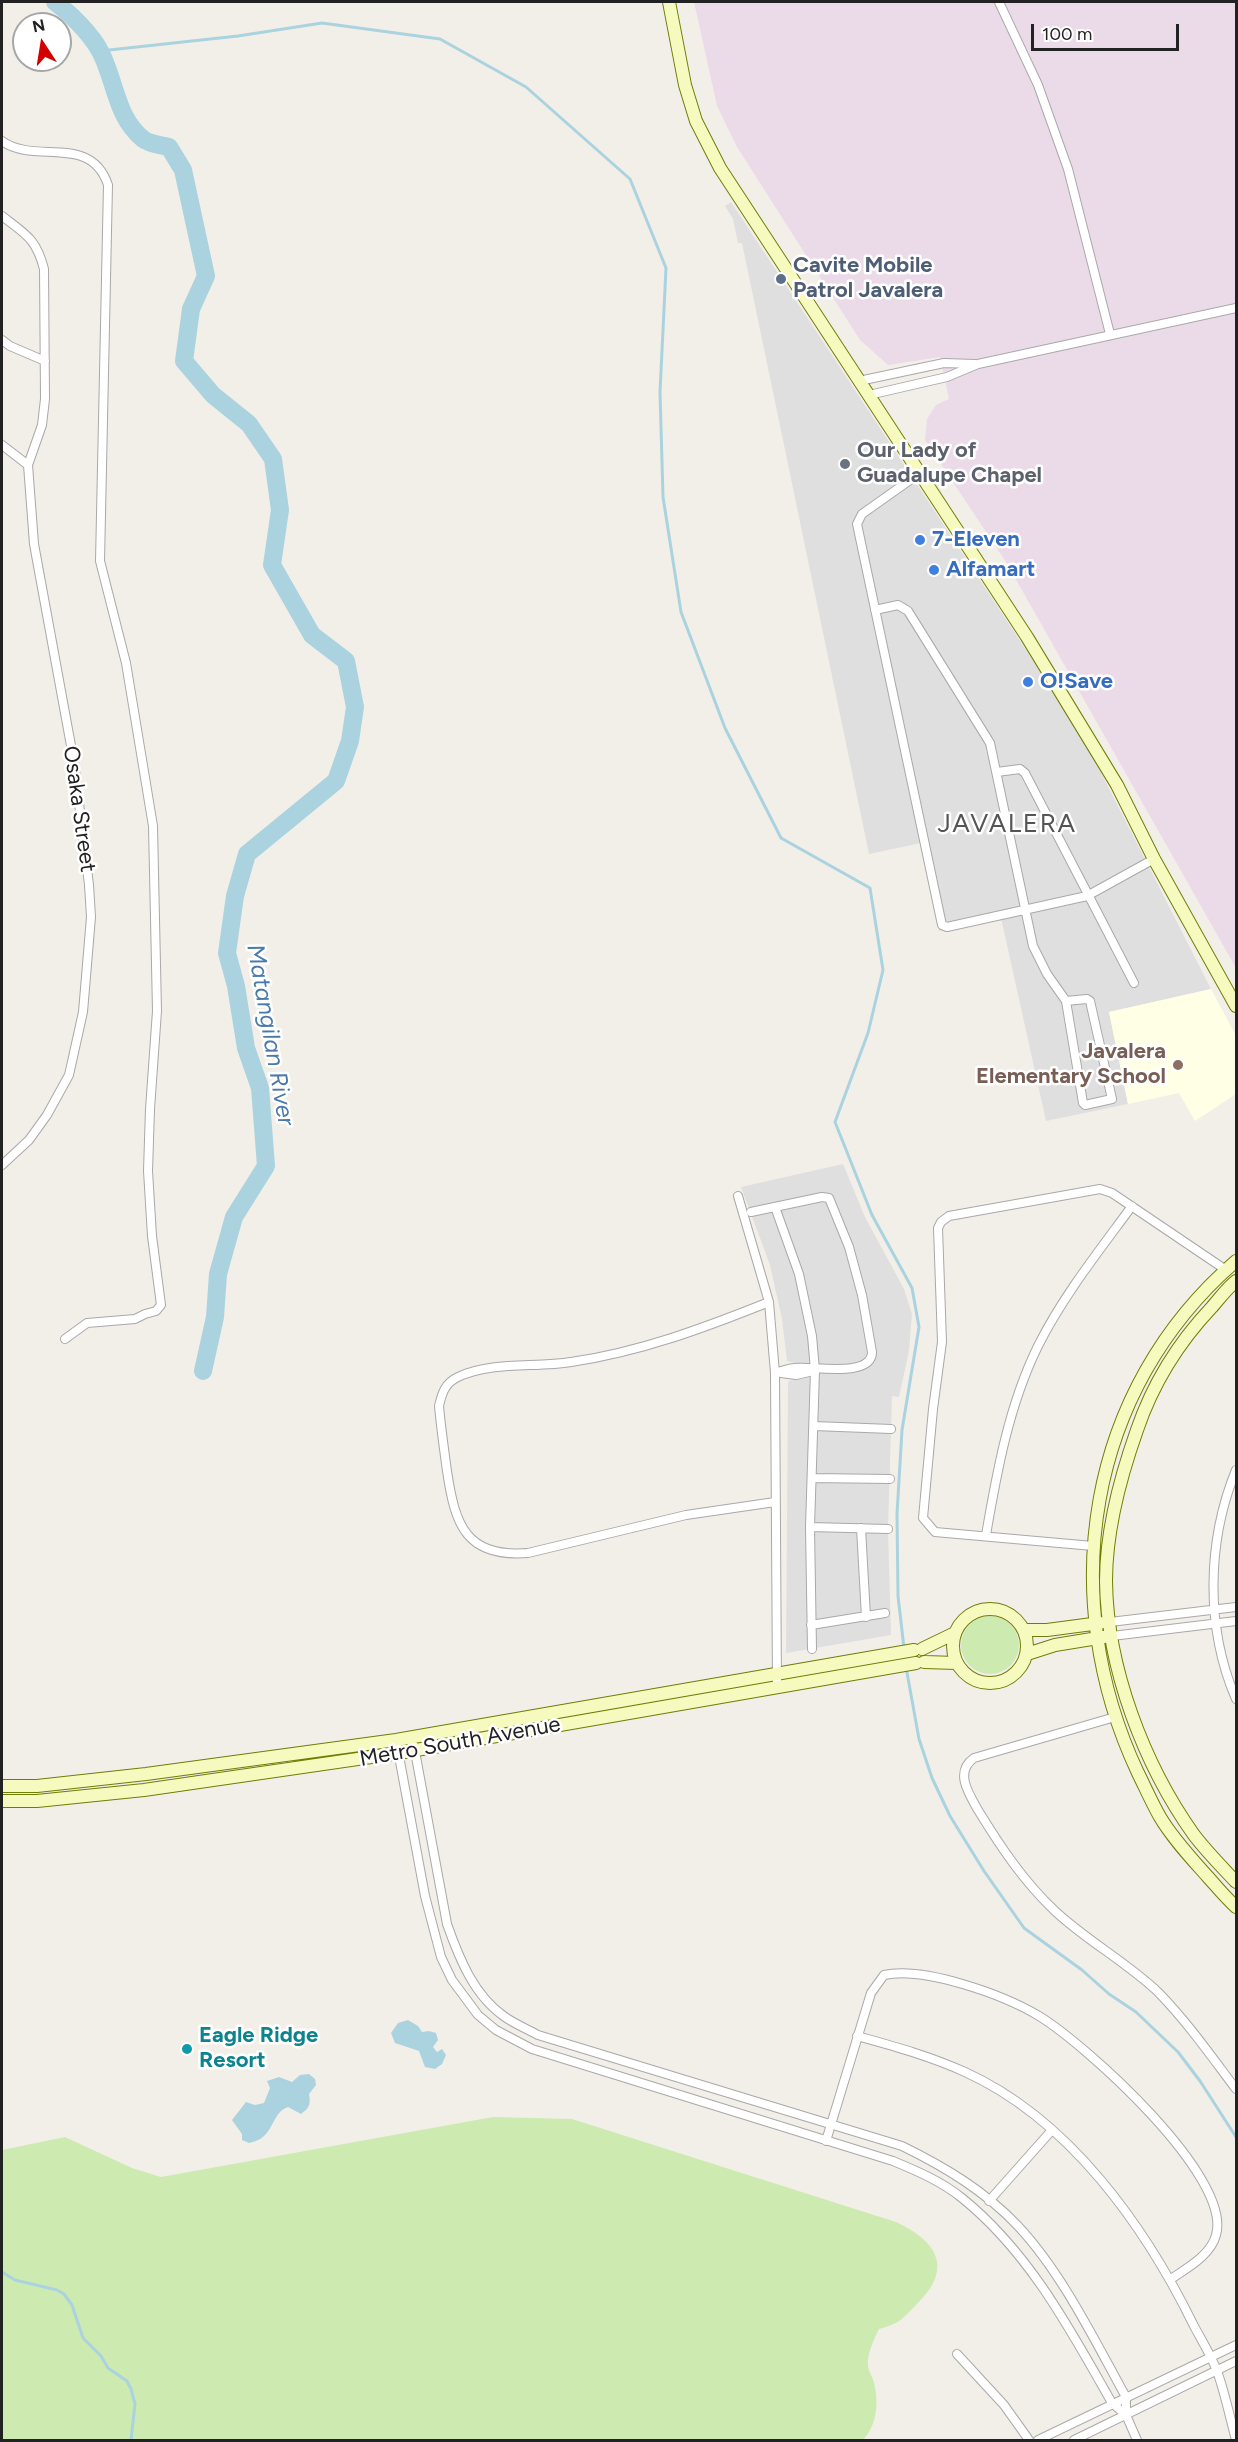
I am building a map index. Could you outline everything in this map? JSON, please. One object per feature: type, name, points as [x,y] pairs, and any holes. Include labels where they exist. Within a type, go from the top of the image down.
[{"type":"street","points":[[669,2],[684,85],[696,121],[720,168],[1028,637],[1117,785],[1154,859],[1236,1006]]},
{"type":"street","points":[[999,2],[1038,85],[1068,169],[1110,334]]},
{"type":"street","points":[[2,141],[21,150],[73,154],[89,159],[104,172],[108,185],[100,561],[126,663],[154,834],[158,1011],[150,1109],[148,1171],[152,1236],[161,1305],[156,1311],[135,1319],[87,1323],[65,1339]]},
{"type":"street","points":[[2,216],[30,238],[39,250],[44,269],[45,361],[42,425],[28,465],[2,445]]},
{"type":"street","points":[[869,395],[947,377],[978,364],[1236,308]]},
{"type":"street","points":[[2,340],[10,346],[45,361]]},
{"type":"street","points":[[859,381],[944,363],[978,364]]},
{"type":"street","name":"Osaka Street","points":[[2,1165],[29,1140],[69,1075],[83,1012],[91,917],[74,762],[34,544],[28,465]]},
{"type":"street","points":[[920,473],[858,519],[858,532],[942,925],[947,927],[1087,896],[1154,859]]},
{"type":"street","points":[[875,610],[898,605],[908,611],[988,737],[1033,946],[1047,974],[1066,1001],[1083,1102],[1085,1105],[1112,1099],[1090,1001],[1087,999],[1066,1001]]},
{"type":"street","points":[[997,772],[1020,769],[1025,773],[1134,983]]},
{"type":"street","points":[[1093,1546],[935,1532],[923,1518],[942,1342],[938,1228],[941,1222],[949,1216],[1100,1189],[1112,1193],[1226,1270]]},
{"type":"street","points":[[738,1196],[769,1302],[775,1373],[777,1686]]},
{"type":"street","points":[[751,1212],[822,1197],[829,1198],[849,1247],[862,1295],[871,1358],[854,1367],[815,1370],[795,1367],[775,1373]]},
{"type":"street","points":[[986,1535],[996,1473],[1014,1408],[1038,1348],[1061,1304],[1132,1206]]},
{"type":"street","points":[[775,1207],[800,1274],[812,1336],[815,1370],[810,1527],[812,1649]]},
{"type":"street","points":[[1236,1261],[1181,1317],[1150,1362],[1125,1409],[1109,1458],[1093,1546],[1096,1638],[1115,1717],[1125,1743],[1161,1819],[1193,1860],[1236,1907]]},
{"type":"street","points":[[1236,1281],[1198,1322],[1163,1370],[1142,1414],[1126,1460],[1113,1513],[1106,1580],[1112,1636],[1129,1708],[1140,1738],[1159,1777],[1194,1834],[1236,1882]]},
{"type":"street","points":[[769,1302],[629,1352],[570,1363],[477,1370],[448,1383],[439,1406],[452,1503],[457,1519],[472,1541],[488,1550],[510,1554],[528,1553],[686,1515],[775,1502]]},
{"type":"street","points":[[814,1426],[891,1429]]},
{"type":"street","points":[[1236,1470],[1222,1514],[1216,1546],[1215,1610],[1223,1658],[1236,1699]]},
{"type":"street","points":[[812,1478],[890,1479]]},
{"type":"street","points":[[810,1527],[888,1529]]},
{"type":"street","points":[[861,1528],[866,1617]]},
{"type":"street","points":[[955,1633],[953,1648],[957,1663],[971,1677],[980,1681],[995,1682],[1005,1680],[1017,1671],[1027,1654],[1027,1638],[1024,1630],[1047,1630],[1236,1607]]},
{"type":"street","name":"Metro South Avenue","points":[[2,1801],[37,1801],[144,1790],[399,1753],[777,1686],[917,1656],[955,1633],[968,1616],[988,1609],[1010,1614],[1024,1630]]},
{"type":"street","points":[[811,1625],[885,1613]]},
{"type":"street","points":[[1027,1654],[1054,1645],[1096,1638],[1236,1621]]},
{"type":"street","name":"Metro South Avenue","points":[[917,1656],[957,1663]]},
{"type":"street","name":"Metro South Avenue","points":[[2,1786],[37,1786],[136,1775],[396,1740],[776,1673],[896,1660]]},
{"type":"street","points":[[1115,1717],[974,1758],[969,1762],[963,1776],[967,1791],[999,1846],[1055,1911],[1157,1991],[1188,2024],[1236,2088]]},
{"type":"street","points":[[413,1737],[447,1924],[467,1973],[490,2005],[506,2018],[538,2035],[902,2146],[937,2163],[974,2187],[1018,2226],[1065,2290],[1126,2397],[1126,2415],[1137,2440]]},
{"type":"street","points":[[396,1740],[432,1928],[452,1980],[478,2015],[496,2030],[532,2049],[893,2161],[929,2176],[961,2197],[1004,2237],[1052,2300],[1112,2403],[1126,2415]]},
{"type":"street","points":[[826,2140],[871,1993],[884,1975],[902,1972],[921,1973],[983,1991],[1038,2015],[1066,2035],[1146,2109],[1190,2161],[1209,2191],[1216,2215],[1216,2235],[1206,2252],[1172,2279]]},
{"type":"street","points":[[857,2036],[914,2052],[966,2072],[1013,2100],[1052,2130],[1086,2162],[1144,2237],[1172,2279],[1216,2371],[1236,2440]]},
{"type":"street","points":[[989,2201],[1052,2130]]},
{"type":"street","points":[[1038,2440],[1236,2345]]},
{"type":"street","points":[[957,2354],[1004,2405],[1029,2440]]},
{"type":"street","points":[[1074,2440],[1236,2361]]},
{"type":"shaded area","points":[[694,2],[1236,2],[1236,968],[1006,562],[925,440],[927,419],[936,405],[949,399],[940,357],[888,365],[860,340],[737,147],[717,106]]},
{"type":"shaded area","points":[[731,202],[1061,703],[1096,763],[1211,989],[1109,1012],[1128,1104],[1046,1121],[1001,918],[939,931],[921,843],[869,854],[742,243],[738,243],[733,219],[725,206]]},
{"type":"shaded area","name":"Javalera Elementary School","points":[[1211,989],[1236,1036],[1236,1094],[1195,1121],[1179,1093],[1128,1104],[1109,1012]]},
{"type":"shaded area","points":[[843,1164],[865,1217],[904,1289],[912,1314],[909,1351],[899,1397],[892,1396],[888,1529],[891,1635],[786,1653],[788,1383],[797,1379],[796,1363],[787,1361],[782,1319],[770,1265],[741,1187]]},
{"type":"green space","points":[[990,1616],[1001,1618],[1014,1629],[1019,1645],[1017,1656],[1006,1669],[990,1674],[979,1672],[966,1661],[961,1645],[963,1634],[974,1621]]},
{"type":"green space","points":[[493,2117],[572,2119],[896,2222],[922,2238],[936,2257],[935,2279],[928,2291],[901,2320],[879,2329],[875,2337],[868,2365],[876,2391],[876,2413],[871,2428],[863,2440],[2,2440],[2,2150],[65,2137],[132,2168],[161,2177]]},
{"type":"water","points":[[408,2020],[418,2026],[422,2032],[436,2033],[438,2040],[433,2047],[437,2052],[442,2049],[446,2055],[442,2064],[435,2069],[425,2067],[419,2051],[395,2043],[391,2033],[398,2023]]},
{"type":"water","points":[[309,2074],[315,2079],[316,2085],[309,2094],[309,2106],[306,2110],[301,2114],[288,2107],[282,2110],[264,2136],[249,2143],[242,2140],[242,2134],[232,2120],[246,2102],[255,2105],[264,2103],[270,2088],[267,2081],[279,2077],[292,2082],[300,2075]]},
{"type":"waterway","name":"Matangilan River","points":[[55,2],[93,39],[106,64],[127,121],[146,141],[169,147],[183,170],[206,276],[191,309],[184,361],[213,395],[249,424],[273,459],[280,510],[272,565],[312,635],[346,661],[355,707],[350,741],[336,781],[247,854],[235,896],[227,953],[236,986],[246,1048],[260,1088],[266,1166],[234,1217],[218,1274],[215,1317],[203,1371]]},
{"type":"waterway","points":[[100,51],[238,36],[322,23],[440,39],[526,87],[630,179],[666,268],[660,392],[663,497],[681,612],[725,728],[781,838],[870,888],[883,970],[868,1033],[835,1122],[872,1215],[912,1288],[919,1327],[902,1430],[897,1514],[898,1596],[904,1648]]},
{"type":"waterway","points":[[906,1667],[919,1739],[932,1778],[950,1816],[984,1871],[1024,1928],[1082,1970],[1109,1994],[1136,2012],[1178,2052],[1200,2081],[1236,2137]]},
{"type":"waterway","points":[[2,2272],[15,2280],[57,2290],[64,2294],[72,2305],[83,2338],[101,2356],[108,2368],[127,2381],[131,2389],[135,2404],[131,2440]]},
{"type":"place","name":"Cavite Mobile Patrol Javalera","points":[[781,279]]},
{"type":"place","name":"Our Lady of Guadalupe Chapel","points":[[845,464]]},
{"type":"place","name":"7-Eleven","points":[[920,540]]},
{"type":"place","name":"Alfamart","points":[[934,570]]},
{"type":"place","name":"O!Save","points":[[1028,682]]},
{"type":"place","name":"Javalera Elementary School","points":[[1178,1065]]},
{"type":"place","name":"Eagle Ridge Resort","points":[[187,2049]]},
{"type":"district","name":"JAVALERA","points":[[1007,824]]}]
